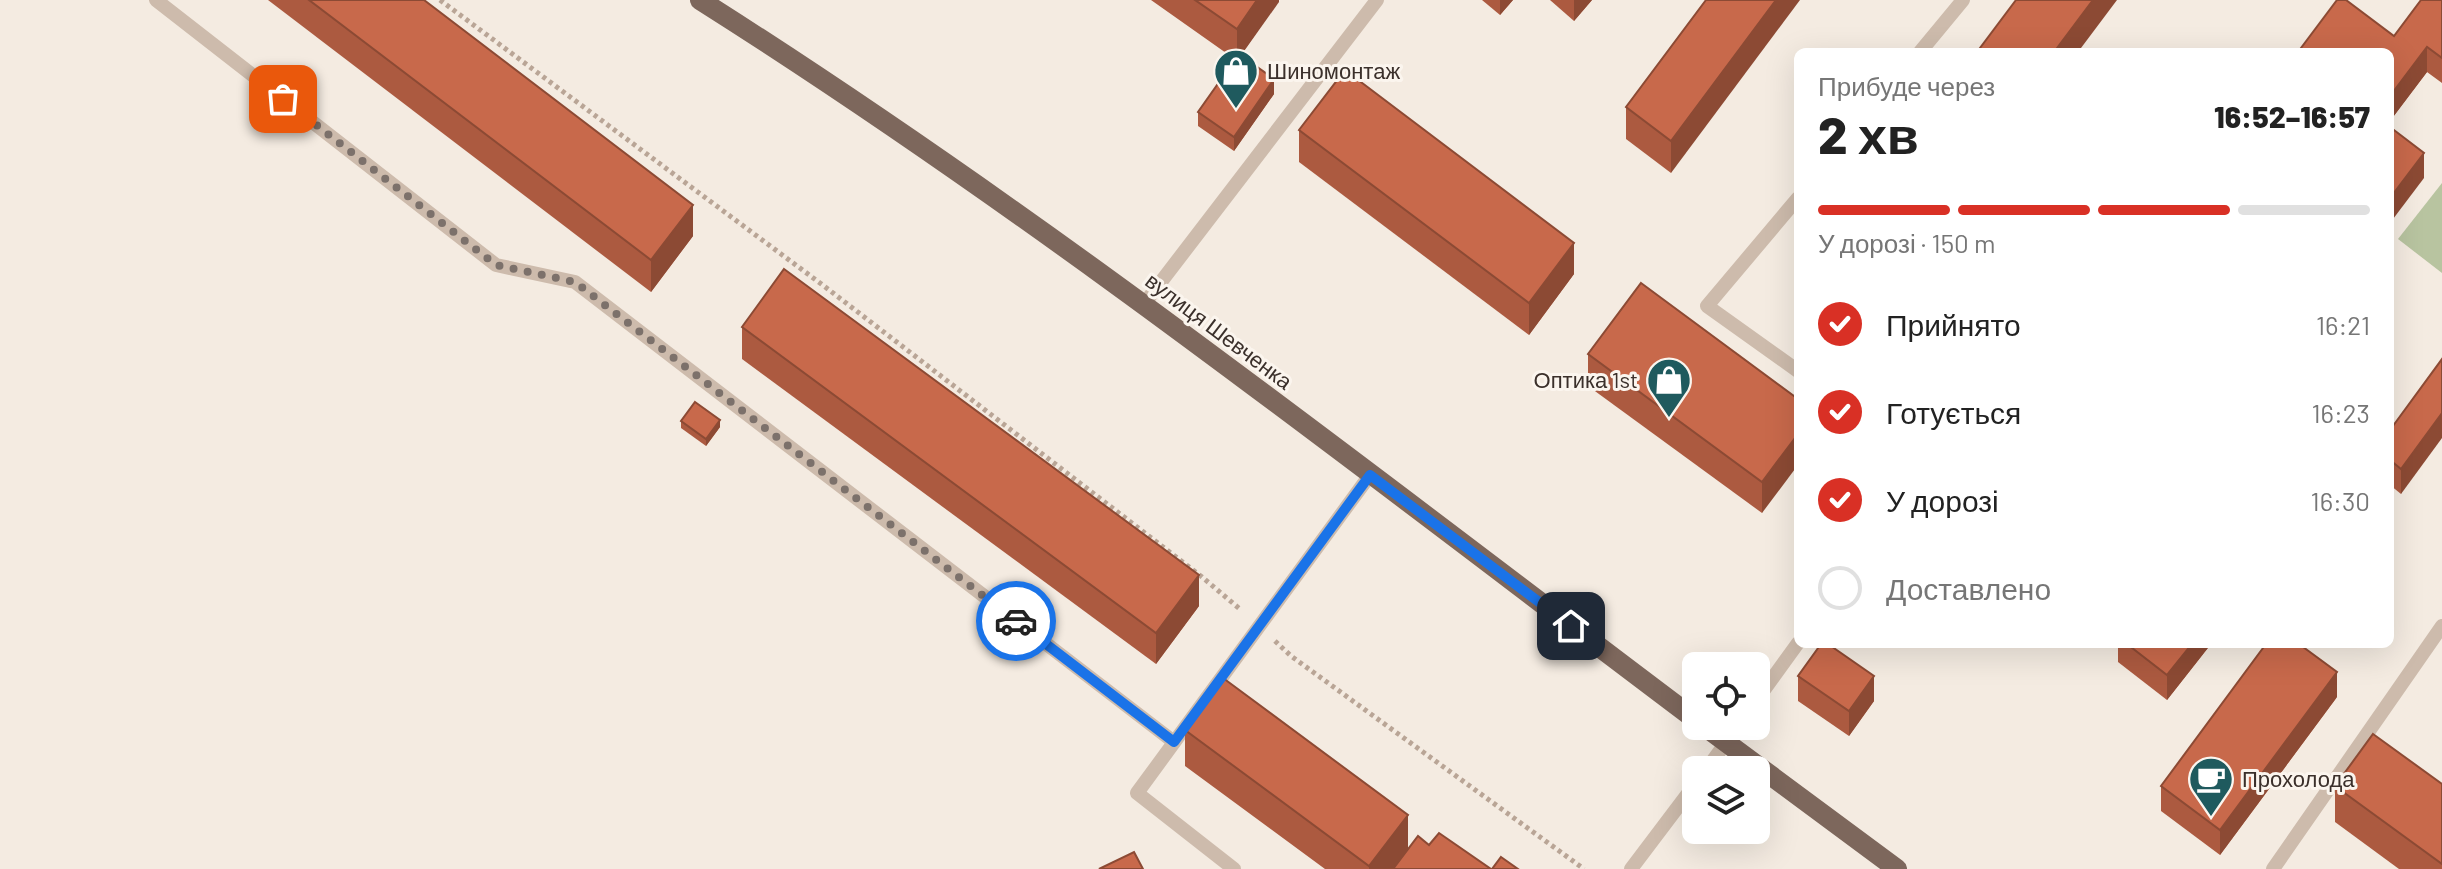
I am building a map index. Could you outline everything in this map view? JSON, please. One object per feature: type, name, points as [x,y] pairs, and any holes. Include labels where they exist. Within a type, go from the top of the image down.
[{"type":"main road","name":"вулиця Шевченка","points":[[700,0],[819,76],[1144,304],[1682,709]]},
{"type":"main road","points":[[1739,740],[1897,869]]},
{"type":"lane","points":[[156,0],[496,265],[575,282],[1174,742]]},
{"type":"lane","points":[[1144,304],[1377,0]]},
{"type":"lane","points":[[1923,48],[1963,0]]},
{"type":"lane","points":[[1794,203],[1707,306],[1794,368]]},
{"type":"lane","points":[[1234,869],[1137,793],[1370,475]]},
{"type":"lane","points":[[2273,869],[2442,626]]},
{"type":"lane","points":[[1770,682],[1794,648]]},
{"type":"lane","points":[[1631,869],[1682,802]]},
{"type":"path","points":[[440,0],[836,295],[1202,577],[1291,656],[1584,869]]},
{"type":"green space","points":[[2442,183],[2442,273],[2398,239]]},
{"type":"building","points":[[309,0],[424,0],[693,205],[651,260]]},
{"type":"building","points":[[1195,0],[1257,0],[1237,29]]},
{"type":"building","points":[[1706,0],[1776,0],[1671,141],[1626,107]]},
{"type":"building","points":[[2016,0],[2093,0],[2057,48],[1980,48]]},
{"type":"building","points":[[2337,0],[2346,0],[2394,36],[2421,0],[2442,0],[2442,58],[2427,47],[2394,91],[2394,48],[2301,48]]},
{"type":"building","name":"Шиномонтаж","points":[[1239,54],[1274,79],[1234,137],[1198,112]]},
{"type":"building","points":[[1345,70],[1574,243],[1529,303],[1299,130]]},
{"type":"building","points":[[2394,130],[2424,153],[2394,193]]},
{"type":"building","points":[[784,269],[1199,575],[1156,633],[742,327]]},
{"type":"building","points":[[1641,283],[1794,396],[1794,439],[1762,482],[1588,354]]},
{"type":"building","points":[[2442,359],[2442,413],[2401,469],[2394,463],[2394,425]]},
{"type":"building","points":[[695,402],[720,420],[706,439],[681,421]]},
{"type":"building","points":[[1818,648],[1834,648],[1874,676],[1849,711],[1798,676]]},
{"type":"building","points":[[2132,648],[2189,648],[2167,675]]},
{"type":"building","points":[[2263,648],[2304,648],[2337,672],[2220,830],[2161,786]]},
{"type":"building","points":[[1223,678],[1408,815],[1369,866],[1185,730]]},
{"type":"building","points":[[2373,734],[2442,784],[2442,864],[2335,786]]},
{"type":"building","points":[[1439,833],[1491,869],[1393,869],[1418,836],[1429,845]]},
{"type":"building","points":[[1134,852],[1143,869],[1099,869]]},
{"type":"building","points":[[1501,857],[1518,869],[1492,869]]},
{"type":"way so far","points":[[283,99],[496,265],[575,282],[1016,621]]},
{"type":"place","name":"Шиномонтаж","points":[[1236,110]]},
{"type":"place","name":"Оптика 1st","points":[[1669,419]]},
{"type":"place","name":"Прохолода","points":[[2211,818]]},
{"type":"route","points":[[1016,621],[1174,742],[1370,475],[1571,626]]}]
